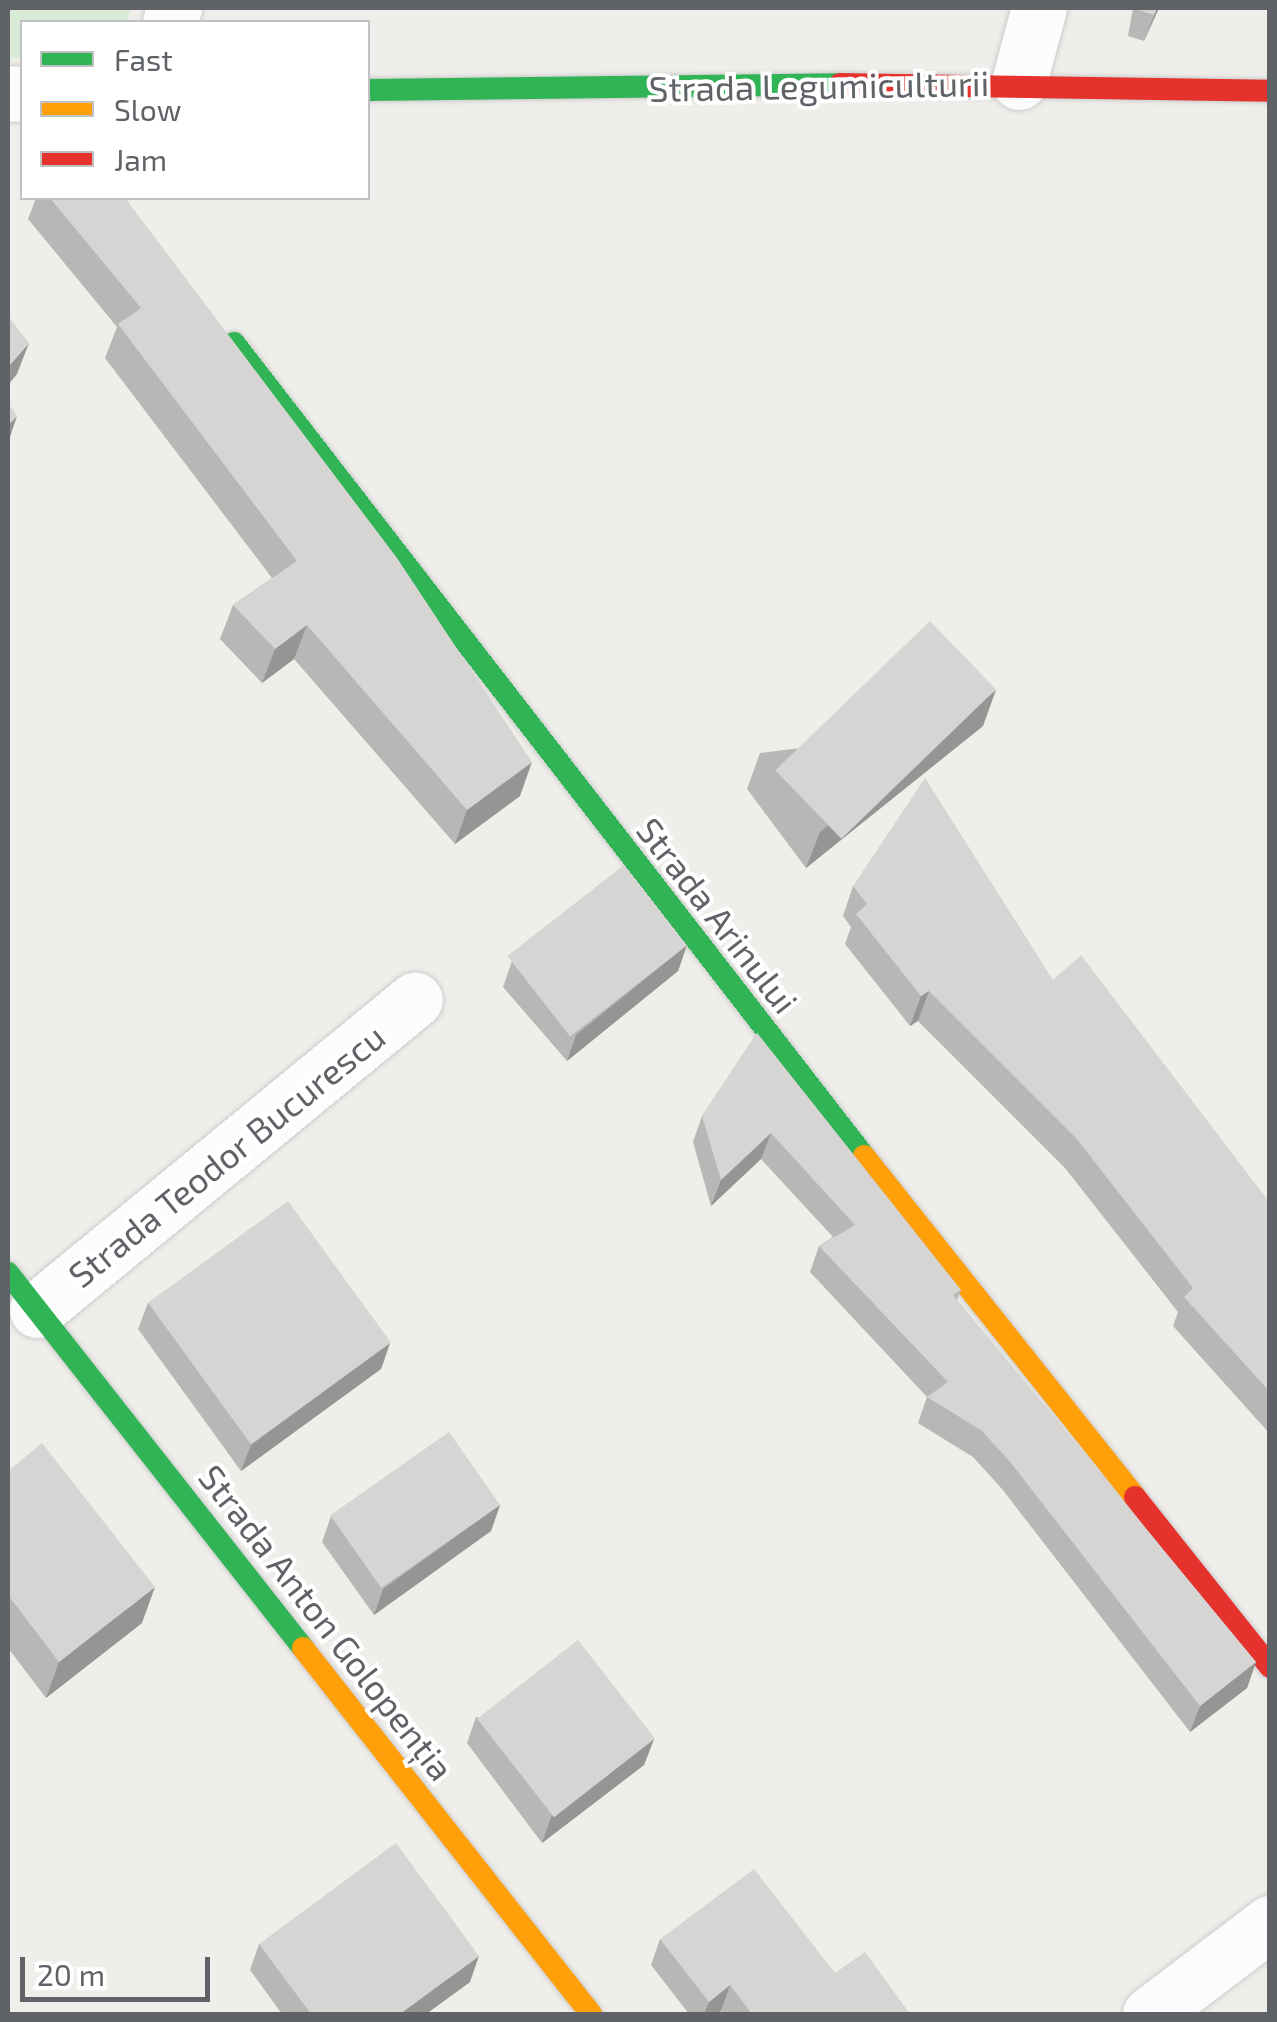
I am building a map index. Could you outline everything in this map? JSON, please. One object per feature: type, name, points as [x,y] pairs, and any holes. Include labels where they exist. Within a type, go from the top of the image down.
[{"type":"street","points":[[1019,82],[1039,8]]},
{"type":"street","name":"Strada Legumiculturii","points":[[370,90],[1019,82],[1270,91]]},
{"type":"street","name":"Strada Arinului","points":[[218,322],[621,850],[1270,1667]]},
{"type":"street","name":"Strada Teodor Bucurescu","points":[[22,1291],[415,1000]]},
{"type":"street","name":"Strada Anton Golopenția","points":[[22,1291],[590,2014]]},
{"type":"street","points":[[1150,2014],[1270,1923]]},
{"type":"green space","points":[[8,8],[131,8],[128,20],[20,20],[20,58],[8,58]]},
{"type":"building","points":[[1138,8],[1157,8],[1154,15]]},
{"type":"building","points":[[52,200],[127,200],[397,558],[532,762],[467,810],[307,625],[275,649],[233,605],[297,561],[118,324],[141,308]]},
{"type":"building","points":[[8,316],[29,343],[8,367]]},
{"type":"building","points":[[8,403],[17,416],[8,425]]},
{"type":"building","points":[[930,621],[996,689],[841,839],[775,770]]},
{"type":"building","points":[[925,778],[1053,980],[1081,955],[1270,1203],[1270,1392],[1184,1297],[1193,1288],[1076,1138],[929,991],[921,996],[856,914],[867,904],[853,886]]},
{"type":"building","points":[[624,865],[687,945],[570,1036],[507,956]]},
{"type":"building","points":[[757,1033],[961,1290],[953,1295],[1256,1662],[1200,1706],[1011,1463],[982,1431],[927,1397],[948,1382],[819,1246],[855,1225],[771,1133],[721,1180],[702,1116]]},
{"type":"building","points":[[288,1201],[391,1343],[251,1444],[148,1303]]},
{"type":"building","points":[[449,1432],[500,1505],[381,1588],[330,1515]]},
{"type":"building","points":[[42,1443],[155,1587],[59,1662],[8,1595],[8,1471]]},
{"type":"building","points":[[578,1640],[655,1739],[554,1817],[477,1719]]},
{"type":"building","points":[[396,1843],[479,1956],[400,2014],[311,2014],[259,1944]]},
{"type":"building","points":[[754,1869],[835,1973],[865,1952],[910,2014],[752,2014],[730,1985],[709,2002],[660,1939]]},
{"type":"traffic: fast","points":[[370,90],[840,84]]},
{"type":"traffic: fast","points":[[234,343],[864,1156]]},
{"type":"traffic: fast","points":[[8,1273],[303,1648]]},
{"type":"traffic: slow","points":[[864,1156],[1135,1497]]},
{"type":"traffic: slow","points":[[303,1648],[591,2014]]},
{"type":"traffic: jam","points":[[840,84],[1270,91]]},
{"type":"traffic: jam","points":[[1135,1497],[1270,1667]]}]
